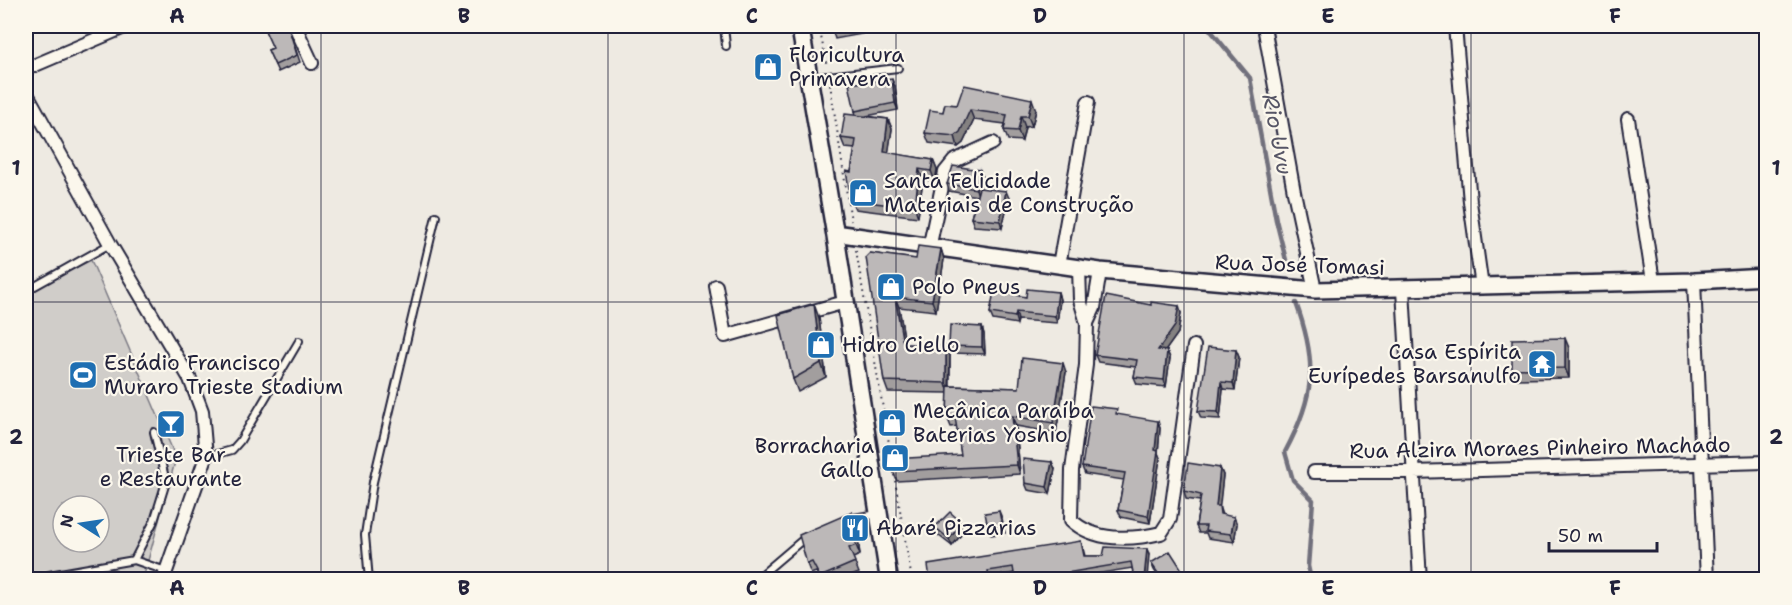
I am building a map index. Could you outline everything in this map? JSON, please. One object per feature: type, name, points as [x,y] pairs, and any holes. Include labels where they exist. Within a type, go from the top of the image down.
[{"type":"main road","points":[[800,26],[836,232],[889,579]]},
{"type":"street","points":[[26,69],[127,26]]},
{"type":"street","points":[[295,26],[312,63]]},
{"type":"street","points":[[1264,26],[1293,192],[1315,290]]},
{"type":"street","points":[[1455,26],[1470,202],[1482,287]]},
{"type":"street","points":[[26,92],[110,244],[190,379],[202,411],[206,457],[165,575]]},
{"type":"street","points":[[1059,266],[1088,102]]},
{"type":"street","points":[[1628,119],[1653,281]]},
{"type":"street","points":[[930,244],[945,172],[954,161],[993,143]]},
{"type":"street","name":"Rua José Tomasi","points":[[836,232],[930,244],[1100,271],[1315,290],[1402,290],[1767,277]]},
{"type":"street","points":[[1079,268],[1080,300],[1087,323],[1086,365],[1072,470],[1071,520],[1082,532],[1133,540],[1161,533],[1170,519],[1194,346]]},
{"type":"street","points":[[1087,323],[1094,308],[1100,271]]},
{"type":"street","points":[[1694,281],[1700,465],[1707,579]]},
{"type":"street","points":[[716,286],[725,336],[733,336],[845,302]]},
{"type":"street","points":[[1402,290],[1420,579]]},
{"type":"street","name":"Rua Alzira Moraes Pinheiro Machado","points":[[1314,472],[1413,472],[1767,462]]},
{"type":"lane","points":[[724,26],[726,46]]},
{"type":"lane","points":[[809,78],[898,68]]},
{"type":"lane","points":[[369,579],[365,535],[372,482],[436,216]]},
{"type":"lane","points":[[26,291],[110,244]]},
{"type":"lane","points":[[206,457],[232,450],[240,441],[299,341]]},
{"type":"lane","points":[[134,560],[154,521],[166,482],[154,432]]},
{"type":"lane","points":[[836,524],[852,518],[879,514]]},
{"type":"lane","points":[[760,576],[787,555],[802,538],[815,532]]},
{"type":"lane","points":[[49,575],[134,560],[165,575]]},
{"type":"path","points":[[819,26],[912,579]]},
{"type":"shaded area","name":"Estádio Francisco Muraro Trieste Stadium","points":[[91,260],[176,458],[143,579],[26,580],[26,292]]},
{"type":"building","points":[[263,26],[288,26],[297,55],[275,65],[268,50],[273,48]]},
{"type":"building","points":[[831,26],[859,26],[859,27],[832,32]]},
{"type":"building","points":[[892,79],[895,103],[855,111],[849,84]]},
{"type":"building","points":[[964,85],[1032,99],[1028,116],[1021,116],[1018,131],[1004,130],[1007,115],[970,110],[960,132],[955,136],[925,133],[930,110],[943,112],[945,104],[957,105]]},
{"type":"building","points":[[845,114],[888,119],[884,152],[933,160],[931,171],[919,169],[915,208],[851,200],[846,171],[851,172],[856,140],[841,138]]},
{"type":"building","points":[[953,166],[980,170],[976,189],[947,184]]},
{"type":"building","points":[[979,188],[1006,191],[1000,221],[971,218]]},
{"type":"building","points":[[918,246],[941,249],[932,301],[895,297],[903,344],[946,346],[946,383],[884,381],[866,257],[870,253],[916,259]]},
{"type":"building","points":[[1027,289],[1058,292],[1055,316],[1016,312],[1015,317],[990,313],[994,291],[1026,297]]},
{"type":"building","points":[[1106,296],[1151,305],[1151,302],[1179,306],[1175,326],[1158,350],[1167,351],[1164,380],[1134,377],[1137,360],[1095,355]]},
{"type":"building","points":[[814,304],[821,363],[793,379],[778,315]]},
{"type":"building","points":[[950,325],[982,327],[982,347],[949,346]]},
{"type":"building","name":"Casa Espírita Eurípedes Barsanulfo","points":[[1565,338],[1565,368],[1512,369],[1512,339]]},
{"type":"building","points":[[1208,347],[1236,350],[1233,383],[1221,382],[1218,412],[1198,411]]},
{"type":"building","points":[[1022,358],[1063,363],[1053,423],[1012,416],[1017,465],[893,471],[891,459],[961,455],[955,417],[947,417],[948,386],[1019,388]]},
{"type":"building","points":[[1091,406],[1117,409],[1116,414],[1158,421],[1155,450],[1158,451],[1148,516],[1118,510],[1125,473],[1082,467]]},
{"type":"building","points":[[1023,459],[1052,462],[1047,487],[1025,483]]},
{"type":"building","points":[[1188,463],[1220,468],[1216,506],[1219,506],[1220,514],[1234,517],[1231,534],[1205,531],[1206,526],[1196,526],[1201,495],[1184,491]]},
{"type":"building","points":[[999,511],[1002,526],[988,528],[985,513]]},
{"type":"building","points":[[852,512],[856,545],[849,548],[855,562],[820,577],[812,562],[807,564],[799,535]]},
{"type":"building","points":[[950,512],[962,523],[949,539],[935,527]]},
{"type":"building","points":[[1081,541],[1084,556],[1103,556],[1105,547],[1147,549],[1144,579],[1123,579],[1134,577],[1131,562],[1043,577],[1043,579],[1015,579],[1013,567],[988,571],[989,579],[930,579],[928,565]]},
{"type":"building","points":[[1170,551],[1188,579],[1162,579],[1151,563]]},
{"type":"waterway","name":"Rio Uvu","points":[[1207,26],[1250,78],[1276,220],[1287,264]]},
{"type":"waterway","name":"Rio Uvu","points":[[1296,303],[1308,344],[1310,379],[1302,414],[1285,452],[1293,480],[1313,500],[1308,566],[1311,580]]},
{"type":"place","name":"Floricultura Primavera","points":[[768,67]]},
{"type":"place","name":"Santa Felicidade Materiais de Construção","points":[[863,193]]},
{"type":"place","name":"Polo Pneus","points":[[891,287]]},
{"type":"place","name":"Hidro Ciello","points":[[821,345]]},
{"type":"place","name":"Casa Espírita Eurípedes Barsanulfo","points":[[1542,364]]},
{"type":"place","name":"Estádio Francisco Muraro Trieste Stadium","points":[[83,375]]},
{"type":"place","name":"Mecânica Paraíba Baterias Yoshio","points":[[892,423]]},
{"type":"place","name":"Trieste Bar e Restaurante","points":[[171,424]]},
{"type":"place","name":"Borracharia Gallo","points":[[895,458]]},
{"type":"place","name":"Abaré Pizzarias","points":[[855,528]]}]
